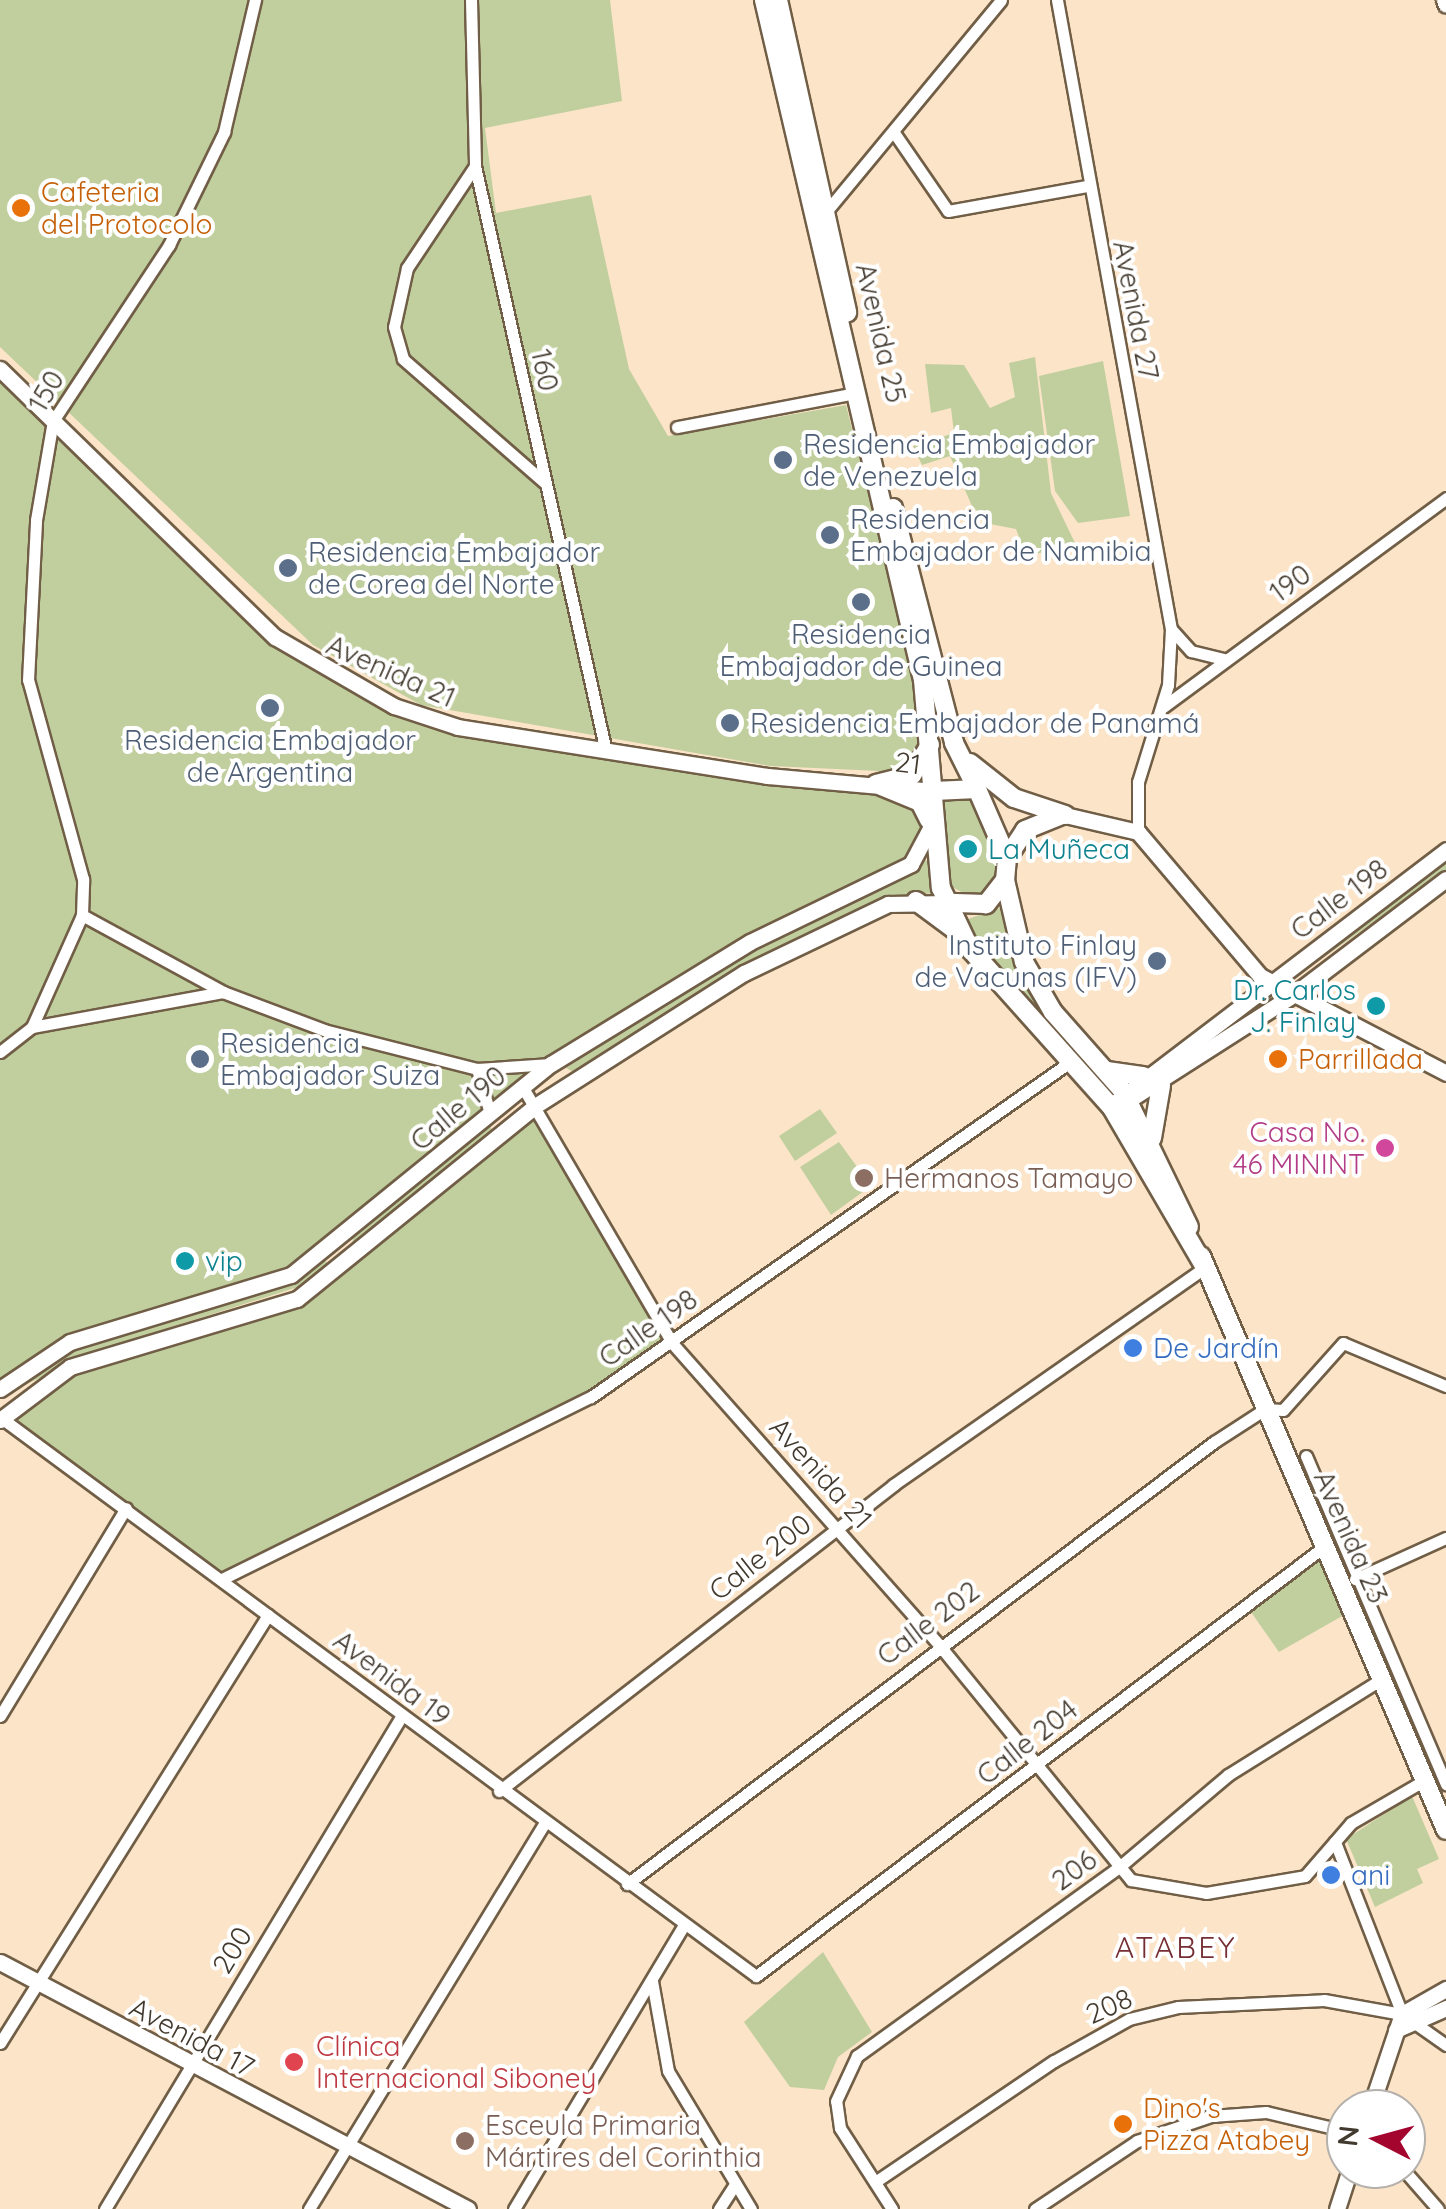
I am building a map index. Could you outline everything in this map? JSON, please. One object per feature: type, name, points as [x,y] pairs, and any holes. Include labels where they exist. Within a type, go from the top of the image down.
[{"type":"main road","name":"Avenida 25","points":[[764,0],[933,730],[934,792],[929,825]]},
{"type":"main road","name":"Avenida 25","points":[[778,0],[825,213],[954,743],[982,793],[1007,858]]},
{"type":"main road","name":"Avenida 21","points":[[0,368],[299,657],[436,722],[876,784]]},
{"type":"main road","points":[[876,784],[912,775],[933,730]]},
{"type":"main road","points":[[954,743],[992,784],[1064,815]]},
{"type":"main road","points":[[876,784],[920,802],[929,825]]},
{"type":"main road","name":"21","points":[[876,784],[934,792]]},
{"type":"main road","points":[[934,792],[982,793],[1138,832],[1270,982],[1446,1072]]},
{"type":"main road","points":[[1007,858],[1025,830],[1064,815]]},
{"type":"main road","name":"Avenida 23","points":[[929,825],[948,903],[970,950],[1070,1062],[1122,1102],[1153,1144],[1325,1546],[1350,1581],[1383,1678],[1446,1830]]},
{"type":"main road","name":"Calle 190","points":[[0,1388],[70,1342],[291,1275],[335,1244],[489,1110],[551,1064],[750,942],[911,864],[929,825]]},
{"type":"main road","name":"Calle 198","points":[[1122,1102],[1144,1076],[1446,850]]},
{"type":"main road","name":"Avenida 23","points":[[1007,858],[1005,880],[1024,962],[1102,1068],[1205,1267]]},
{"type":"main road","name":"Calle 198","points":[[1122,1102],[1160,1086],[1293,995],[1446,879]]},
{"type":"main road","points":[[948,903],[986,904],[1005,880]]},
{"type":"main road","points":[[916,901],[970,950]]},
{"type":"main road","name":"Calle 190","points":[[0,1418],[50,1376],[297,1299],[351,1262],[535,1106],[757,967],[840,923],[916,901],[948,903]]},
{"type":"main road","points":[[551,1064],[566,1085]]},
{"type":"main road","points":[[1102,1068],[1144,1076]]},
{"type":"main road","points":[[1153,1144],[1160,1086]]},
{"type":"main road","points":[[489,1110],[505,1131]]},
{"type":"main road","points":[[335,1244],[351,1262]]},
{"type":"main road","name":"Avenida 17","points":[[0,1962],[468,2209]]},
{"type":"main road","points":[[1377,2089],[1396,2030],[1446,1989]]},
{"type":"main road","points":[[1409,2018],[1446,2008]]},
{"type":"street","name":"150","points":[[0,1052],[32,1026],[82,915],[83,880],[28,680],[36,515],[53,421],[169,245],[224,132],[256,0]]},
{"type":"street","name":"160","points":[[471,0],[475,166],[605,747]]},
{"type":"street","points":[[825,213],[896,134],[1000,0]]},
{"type":"street","name":"Avenida 27","points":[[1057,0],[1087,186],[1171,629],[1163,707],[1138,782],[1138,832]]},
{"type":"street","points":[[896,134],[948,211],[1087,186]]},
{"type":"street","points":[[475,166],[406,268],[394,327],[403,359],[544,482]]},
{"type":"street","points":[[677,427],[854,392]]},
{"type":"street","name":"190","points":[[1163,707],[1446,498]]},
{"type":"street","points":[[1171,629],[1191,651],[1226,660]]},
{"type":"street","points":[[82,915],[223,992],[385,1049],[477,1069],[551,1064]]},
{"type":"street","points":[[32,1026],[223,992]]},
{"type":"street","name":"Calle 198","points":[[222,1579],[591,1397],[1070,1062]]},
{"type":"street","points":[[477,1069],[489,1110]]},
{"type":"street","name":"Avenida 21","points":[[522,1086],[672,1343],[940,1646],[1118,1868]]},
{"type":"street","name":"Calle 200","points":[[499,1791],[837,1528],[1205,1267]]},
{"type":"street","name":"Calle 202","points":[[626,1884],[940,1646],[1265,1408],[1283,1410],[1349,1342],[1446,1386]]},
{"type":"street","name":"Avenida 19","points":[[0,1418],[222,1579],[543,1825],[756,1976]]},
{"type":"street","points":[[1306,1456],[1350,1581],[1446,1782]]},
{"type":"street","points":[[0,1716],[126,1508]]},
{"type":"street","points":[[1350,1581],[1446,1538]]},
{"type":"street","name":"Calle 204","points":[[756,1976],[1325,1546]]},
{"type":"street","points":[[0,2043],[268,1615]]},
{"type":"street","name":"206","points":[[874,2182],[840,2128],[836,2101],[856,2056],[1118,1868],[1228,1776],[1383,1678]]},
{"type":"street","name":"200","points":[[105,2209],[401,1717]]},
{"type":"street","points":[[1118,1868],[1141,1884],[1244,1892],[1304,1876],[1335,1842],[1425,1780]]},
{"type":"street","points":[[309,2209],[543,1825]]},
{"type":"street","points":[[1335,1842],[1409,2018],[1446,2044]]},
{"type":"street","points":[[514,2209],[684,1928]]},
{"type":"street","points":[[652,1981],[668,2071],[751,2209]]},
{"type":"street","name":"208","points":[[874,2182],[1129,2019],[1277,1996],[1409,2018]]},
{"type":"street","points":[[1035,2209],[1137,2141],[1212,2116],[1266,2112],[1326,2126]]},
{"type":"street","points":[[874,2182],[892,2209]]},
{"type":"street","points":[[720,2209],[735,2184]]},
{"type":"street","points":[[1421,2189],[1438,2209]]},
{"type":"green space","points":[[0,0],[610,0],[622,101],[485,128],[496,213],[591,195],[629,369],[668,436],[846,405],[922,703],[927,735],[914,765],[901,772],[770,766],[421,705],[313,645],[0,347]]},
{"type":"green space","points":[[1035,357],[1051,493],[1076,545],[1026,556],[1016,529],[990,524],[972,506],[950,456],[922,465],[913,446],[954,433],[951,408],[931,413],[925,364],[964,365],[990,408],[1015,397],[1009,363]]},
{"type":"green space","points":[[1103,361],[1130,516],[1078,523],[1055,491],[1039,376]]},
{"type":"green space","points":[[0,369],[299,657],[435,722],[876,784],[928,811],[911,864],[750,942],[551,1064],[291,1275],[70,1342],[0,1389]]},
{"type":"green space","points":[[945,796],[977,798],[1002,867],[976,900],[945,883]]},
{"type":"green space","points":[[1446,857],[1446,871],[1293,979],[1291,975]]},
{"type":"green space","points":[[929,859],[936,893],[887,896],[836,919],[575,1073],[566,1068],[668,997]]},
{"type":"green space","points":[[1000,908],[1016,961],[1109,1090],[976,939],[968,919]]},
{"type":"green space","points":[[535,1106],[672,1343],[591,1397],[222,1579],[1,1418],[51,1375],[297,1299]]},
{"type":"green space","points":[[820,1109],[837,1133],[795,1161],[779,1136]]},
{"type":"green space","points":[[489,1122],[493,1133],[352,1248],[353,1237]]},
{"type":"green space","points":[[839,1142],[871,1186],[831,1215],[800,1167]]},
{"type":"green space","points":[[326,1261],[330,1268],[298,1287],[99,1350],[12,1391],[56,1356],[289,1281]]},
{"type":"green space","points":[[1322,1559],[1344,1615],[1279,1652],[1251,1612]]},
{"type":"green space","points":[[1412,1796],[1439,1859],[1417,1869],[1423,1883],[1375,1907],[1346,1839]]},
{"type":"green space","points":[[823,1952],[872,2032],[838,2057],[824,2090],[790,2087],[744,2022]]},
{"type":"place","name":"Cafeteria del Protocolo","points":[[21,208]]},
{"type":"place","name":"Residencia Embajador de Venezuela","points":[[783,460]]},
{"type":"place","name":"Residencia Embajador de Namibia","points":[[830,535]]},
{"type":"place","name":"Residencia Embajador de Corea del Norte","points":[[288,568]]},
{"type":"place","name":"Residencia Embajador de Guinea","points":[[861,602]]},
{"type":"place","name":"Residencia Embajador de Argentina","points":[[270,708]]},
{"type":"place","name":"Residencia Embajador de Panamá","points":[[730,723]]},
{"type":"place","name":"La Muñeca","points":[[968,849]]},
{"type":"place","name":"Instituto Finlay de Vacunas (IFV)","points":[[1157,961]]},
{"type":"place","name":"Dr. Carlos J. Finlay","points":[[1376,1006]]},
{"type":"place","name":"Residencia Embajador Suiza","points":[[200,1059]]},
{"type":"place","name":"Parrillada","points":[[1278,1059]]},
{"type":"place","name":"Casa No. 46 MININT","points":[[1385,1148]]},
{"type":"place","name":"Hermanos Tamayo","points":[[864,1178]]},
{"type":"place","name":"vip","points":[[185,1261]]},
{"type":"place","name":"De Jardín","points":[[1133,1348]]},
{"type":"place","name":"ani","points":[[1331,1875]]},
{"type":"place","name":"Clínica Internacional Siboney","points":[[294,2062]]},
{"type":"place","name":"Dino's Pizza Atabey","points":[[1123,2124]]},
{"type":"place","name":"Esceula Primaria Mártires del Corinthia","points":[[465,2141]]},
{"type":"district","name":"ATABEY","points":[[1176,1947]]}]
